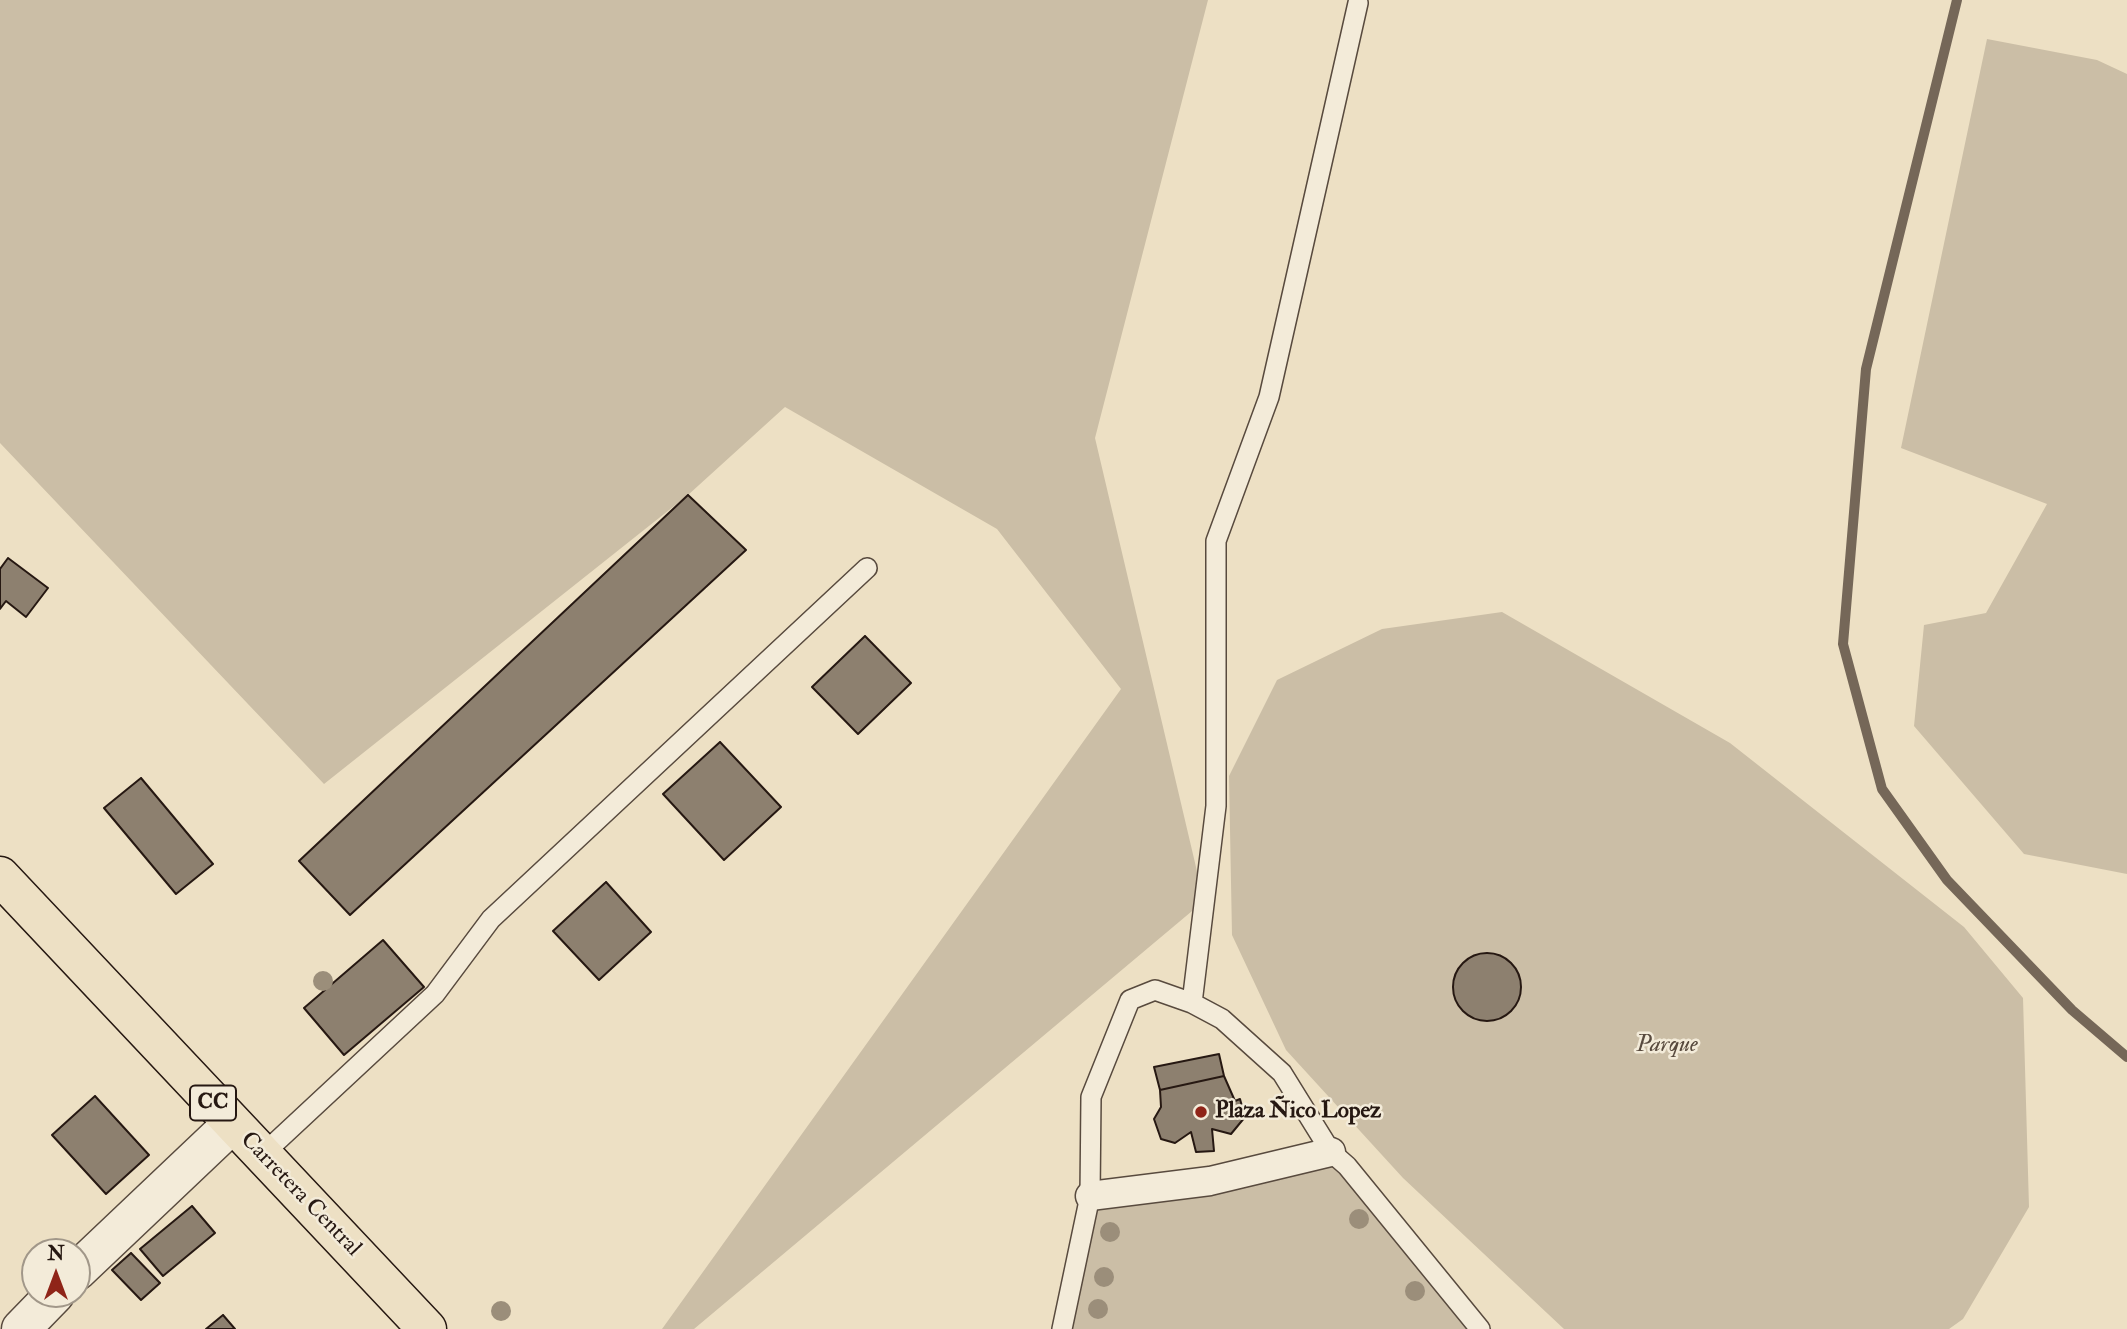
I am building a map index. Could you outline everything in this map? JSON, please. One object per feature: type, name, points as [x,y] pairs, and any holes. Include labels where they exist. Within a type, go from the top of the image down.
[{"type":"highway","name":"Carretera Central","points":[[0,876],[427,1329]]},
{"type":"street","points":[[91,1259],[232,1124]]},
{"type":"street","points":[[1090,1196],[1210,1181],[1331,1152]]},
{"type":"street","points":[[21,1329],[41,1308]]},
{"type":"lane","points":[[1192,1003],[1216,806],[1216,541],[1269,397],[1357,4]]},
{"type":"lane","points":[[262,1155],[435,994],[491,919],[867,568]]},
{"type":"lane","points":[[1062,1329],[1090,1196],[1091,1097],[1129,1000],[1155,990],[1192,1003],[1222,1018],[1282,1073],[1331,1152],[1347,1166],[1480,1329]]},
{"type":"green space","points":[[0,0],[1208,0],[1095,438],[1204,901],[694,1329],[662,1329],[1121,689],[997,529],[785,407],[688,495],[324,784],[0,443]]},
{"type":"green space","points":[[1987,39],[2097,60],[2127,74],[2127,874],[2024,854],[1914,726],[1924,625],[1986,613],[2047,504],[1901,448]]},
{"type":"green space","name":"Parque","points":[[1502,612],[1730,743],[1964,927],[2023,998],[2029,1207],[1963,1319],[1949,1329],[1564,1329],[1403,1178],[1286,1050],[1232,935],[1229,776],[1277,680],[1382,629]]},
{"type":"green space","points":[[1331,1152],[1476,1329],[1066,1329],[1090,1196]]},
{"type":"building","points":[[688,495],[746,550],[350,915],[299,861]]},
{"type":"building","points":[[8,558],[48,588],[26,617],[6,601],[0,609],[0,569]]},
{"type":"building","points":[[865,636],[911,683],[858,734],[812,687]]},
{"type":"building","points":[[720,742],[781,807],[724,860],[663,794]]},
{"type":"building","points":[[141,778],[213,864],[176,894],[104,808]]},
{"type":"building","points":[[606,882],[651,932],[599,980],[553,931]]},
{"type":"building","points":[[383,940],[424,987],[344,1055],[304,1008]]},
{"type":"building","points":[[1487,953],[1500,956],[1511,963],[1518,974],[1521,987],[1518,1000],[1511,1011],[1500,1018],[1487,1021],[1474,1018],[1463,1011],[1456,1000],[1453,987],[1456,974],[1463,963],[1474,956]]},
{"type":"building","points":[[1219,1054],[1224,1076],[1160,1090],[1154,1067]]},
{"type":"building","name":"Plaza Ñico Lopez","points":[[1224,1076],[1235,1101],[1240,1099],[1245,1117],[1231,1134],[1212,1129],[1214,1151],[1196,1152],[1191,1132],[1175,1143],[1161,1139],[1154,1119],[1161,1107],[1160,1090]]},
{"type":"building","points":[[95,1096],[149,1155],[106,1194],[52,1135]]},
{"type":"building","points":[[192,1206],[215,1233],[163,1276],[140,1249]]},
{"type":"building","points":[[131,1253],[160,1283],[141,1300],[112,1270]]},
{"type":"building","points":[[223,1315],[235,1329],[206,1329]]},
{"type":"waterway","points":[[1957,0],[1866,369],[1843,644],[1882,789],[1947,880],[2072,1010],[2127,1057]]},
{"type":"place","name":"Plaza Ñico Lopez","points":[[1201,1112]]}]
